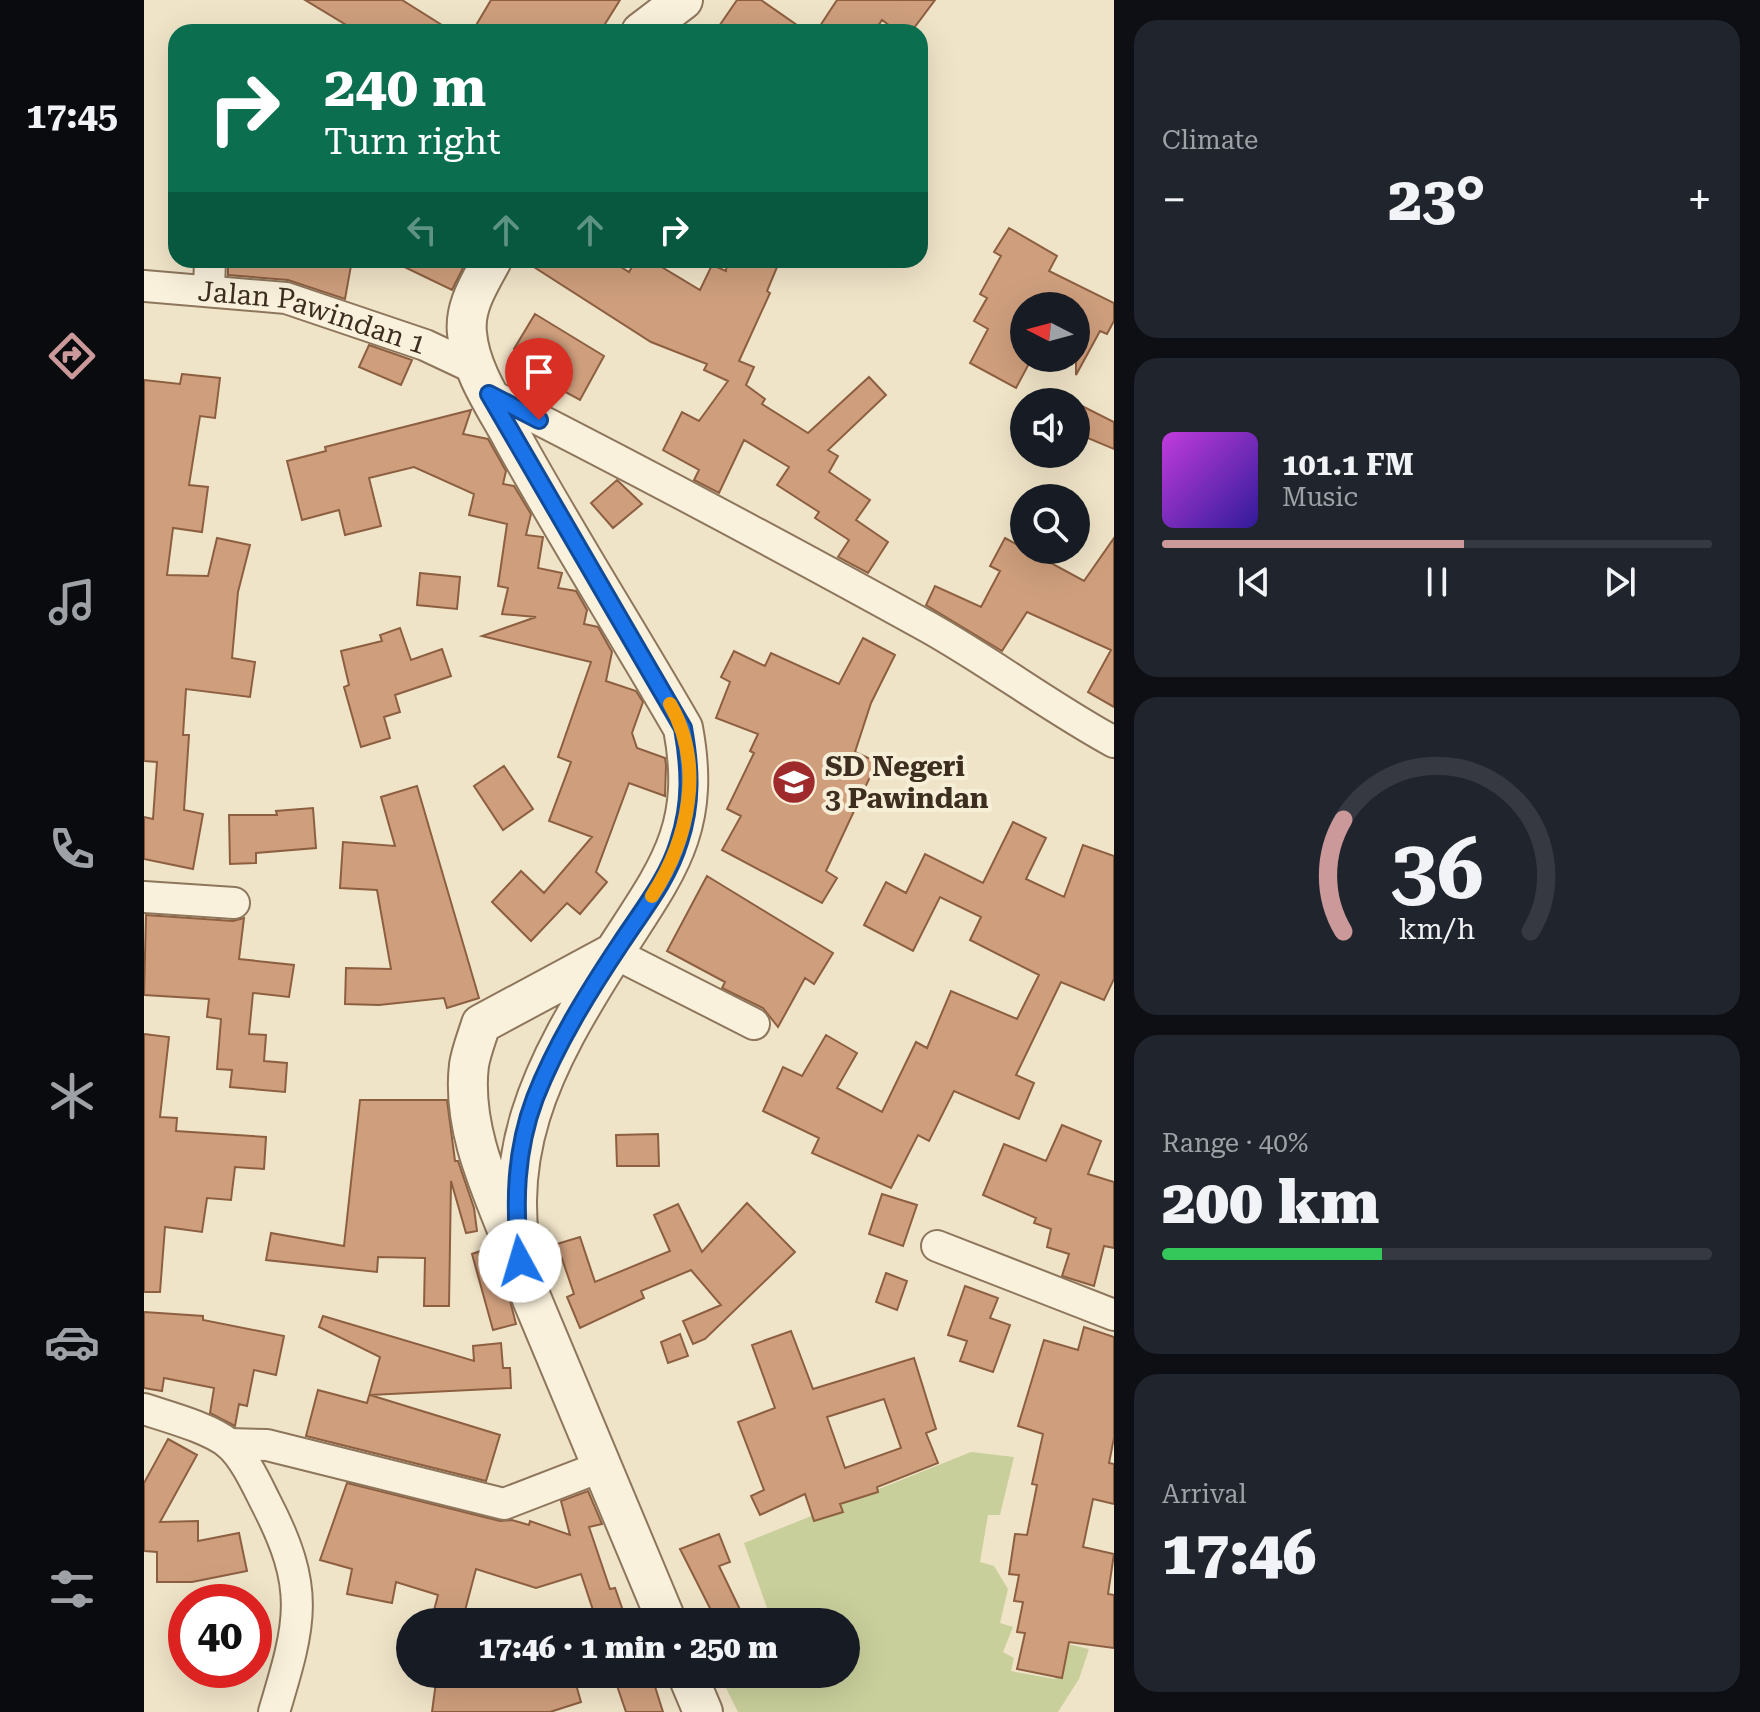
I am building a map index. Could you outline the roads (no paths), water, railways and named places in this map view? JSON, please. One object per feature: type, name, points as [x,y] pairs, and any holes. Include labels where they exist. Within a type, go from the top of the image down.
[{"type":"street","points":[[652,24],[683,0]]},
{"type":"street","points":[[488,268],[472,298],[466,332],[482,382],[683,728],[690,767],[688,801],[679,843],[662,881],[614,953],[551,1063],[525,1131],[516,1177],[520,1261]]},
{"type":"street","name":"Jalan Pawindan 1","points":[[144,286],[209,274],[425,345],[482,382],[928,627],[1002,671],[1062,713],[1114,742]]},
{"type":"street","points":[[144,897],[234,903]]},
{"type":"street","points":[[614,953],[754,1024]]},
{"type":"street","points":[[614,953],[481,1024],[469,1064],[468,1105],[482,1167],[520,1261],[531,1297],[661,1608]]},
{"type":"street","points":[[937,1246],[1114,1315]]},
{"type":"street","points":[[144,1409],[177,1419],[229,1444],[282,1448],[504,1504],[600,1467]]},
{"type":"street","points":[[229,1444],[255,1481],[293,1562],[298,1626],[274,1712]]},
{"type":"street","points":[[693,1688],[703,1712]]},
{"type":"place","name":"SD Negeri 3 Pawindan","points":[[794,782]]}]
